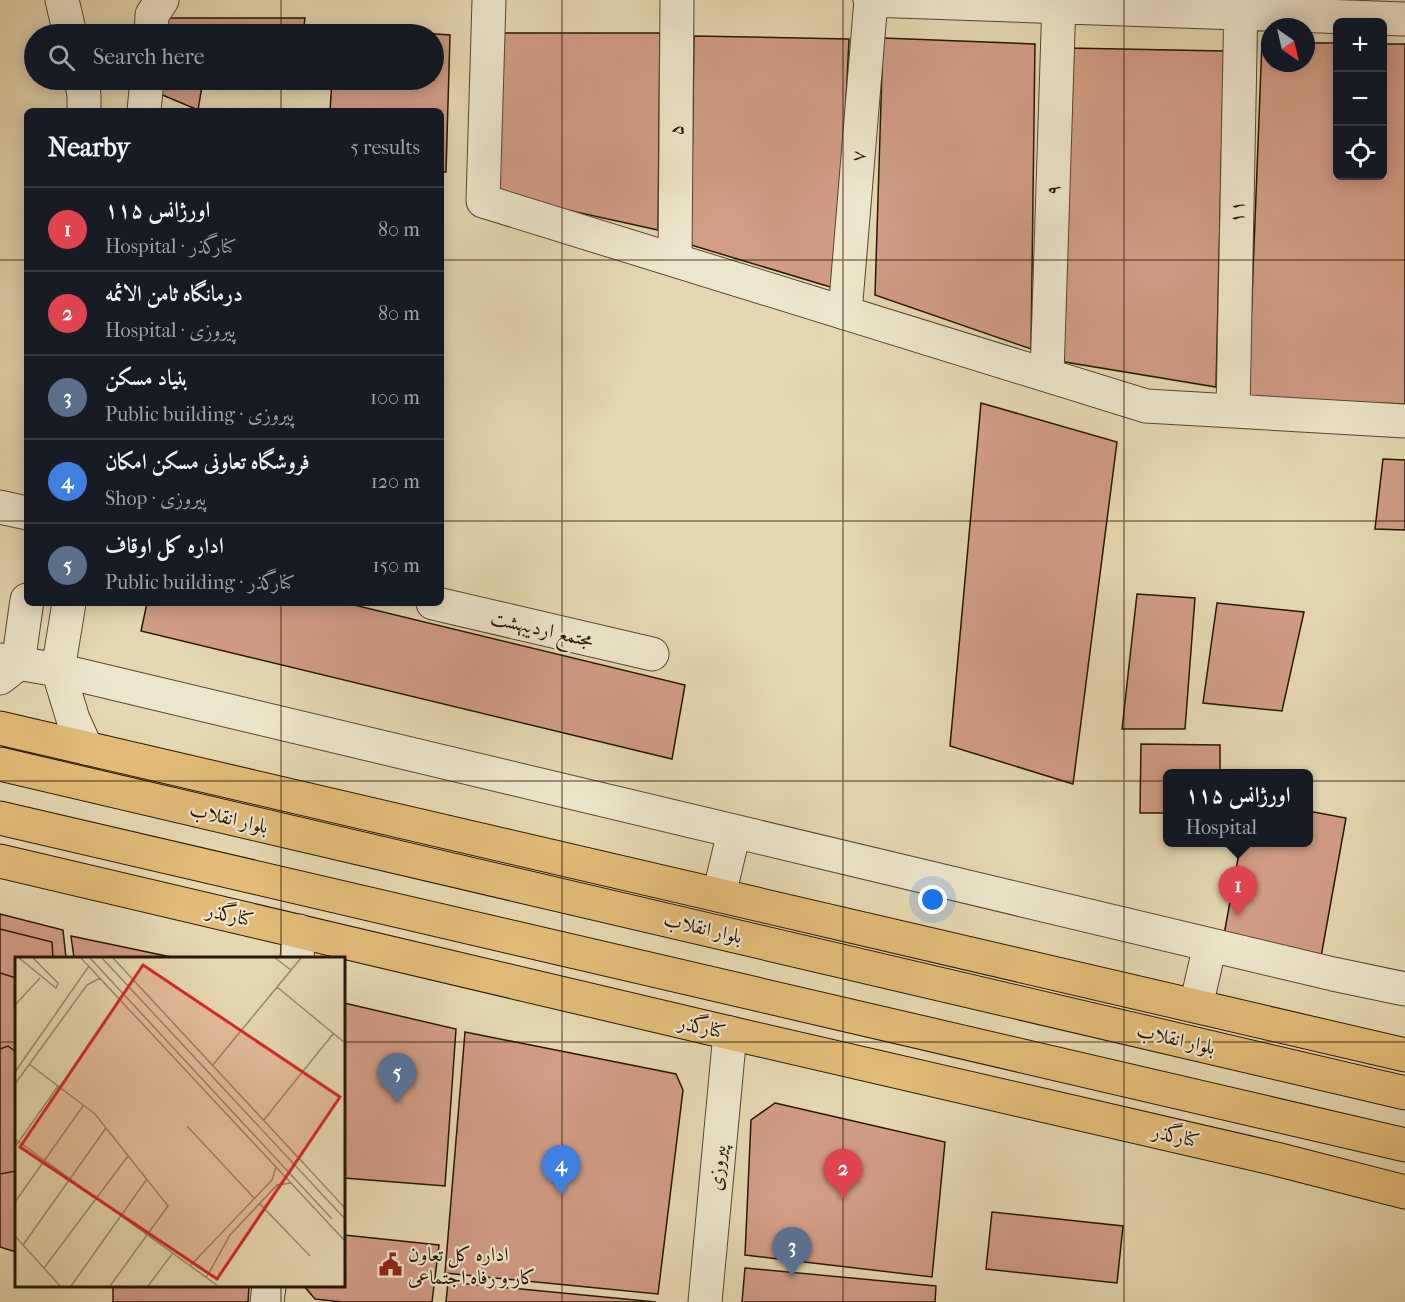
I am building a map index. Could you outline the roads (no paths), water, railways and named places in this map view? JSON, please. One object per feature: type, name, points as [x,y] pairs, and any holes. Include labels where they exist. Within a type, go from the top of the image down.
[{"type":"main road","points":[[0,728],[1405,1055]]},
{"type":"main road","name":"بلوار انقلاب","points":[[0,764],[1405,1093]]},
{"type":"main road","points":[[0,818],[1405,1145]]},
{"type":"main road","name":"کنارگذر","points":[[0,861],[298,945],[730,1033],[1276,1159],[1405,1192]]},
{"type":"main road","points":[[507,936],[519,886]]},
{"type":"main road","points":[[678,923],[682,887]]},
{"type":"main road","points":[[1298,1068],[1303,1031]]},
{"type":"main road","points":[[1276,1159],[1283,1117]]},
{"type":"street","points":[[62,0],[68,24]]},
{"type":"street","points":[[152,24],[153,15],[162,0]]},
{"type":"street","points":[[489,0],[483,201],[1146,406],[1405,421]]},
{"type":"street","name":"۵","points":[[675,260],[677,0]]},
{"type":"street","points":[[870,0],[1241,7],[1405,19]]},
{"type":"street","name":"۷","points":[[845,313],[870,0]]},
{"type":"street","name":"۹","points":[[1047,375],[1059,3]]},
{"type":"street","name":"۱۱","points":[[1233,411],[1241,7]]},
{"type":"street","points":[[83,90],[84,108]]},
{"type":"street","points":[[144,108],[146,90]]},
{"type":"street","points":[[0,507],[24,512]]},
{"type":"street","points":[[25,606],[6,668],[58,670],[1210,945],[1333,974],[1405,988]]},
{"type":"street","points":[[69,606],[58,670],[73,719],[86,748]]},
{"type":"street","name":"مجتمع اردیبهشت","points":[[444,606],[652,654]]},
{"type":"street","points":[[719,895],[734,832]]},
{"type":"street","points":[[1196,1006],[1210,945]]},
{"type":"street","name":"پیروزی","points":[[705,1302],[730,1033]]},
{"type":"street","points":[[267,1302],[269,1287]]},
{"type":"place","name":"اورژانس ۱۱۵","points":[[1238,916]]},
{"type":"place","name":"اداره کل اوقاف","points":[[397,1103]]},
{"type":"place","name":"فروشگاه تعاونی مسکن امکان","points":[[561,1195]]},
{"type":"place","name":"درمانگاه ثامن الائمه","points":[[843,1199]]},
{"type":"place","name":"اداره کل تعاون کار و رفاه اجتماعی","points":[[390,1265]]},
{"type":"place","name":"بنیاد مسکن","points":[[792,1277]]}]
